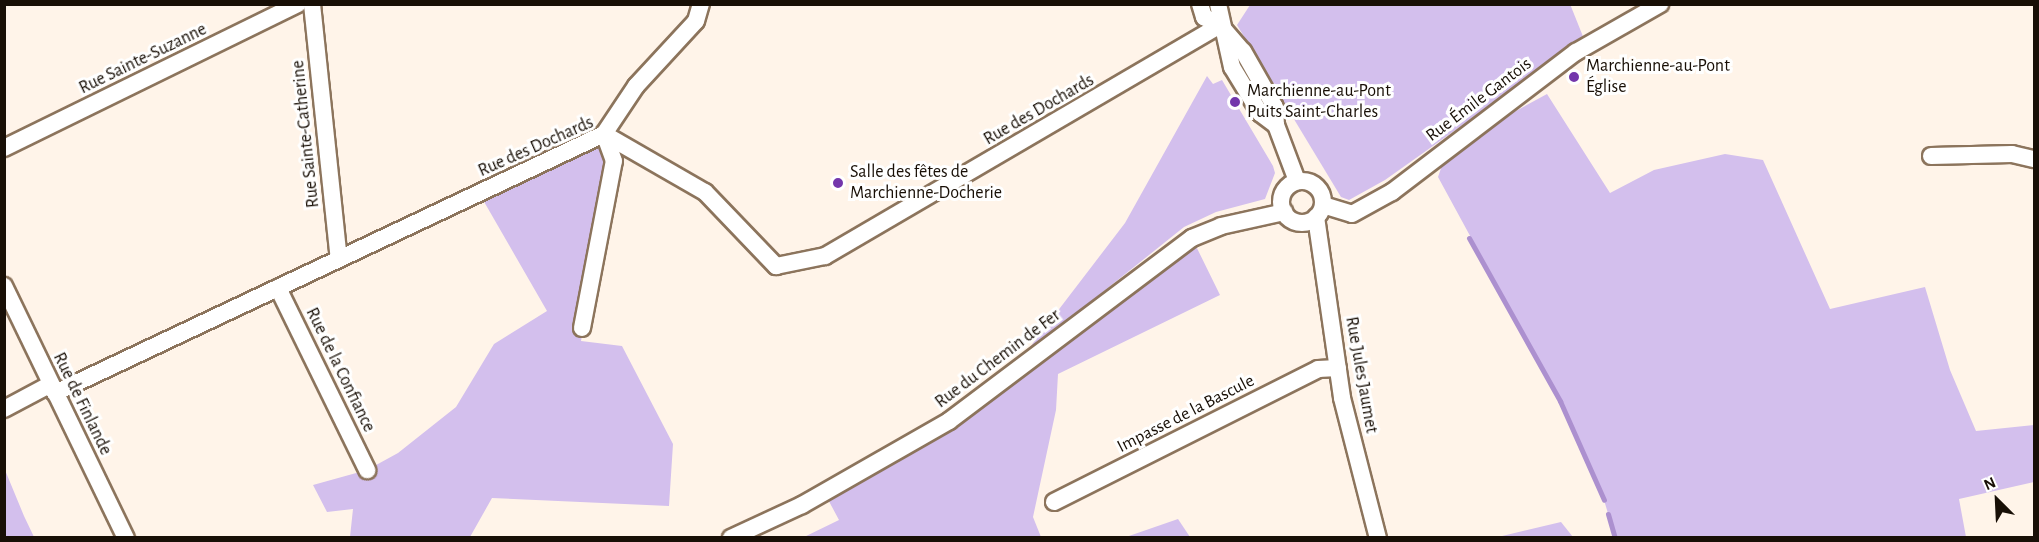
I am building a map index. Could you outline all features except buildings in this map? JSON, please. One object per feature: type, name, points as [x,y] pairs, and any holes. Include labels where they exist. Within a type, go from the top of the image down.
[{"type":"street","name":"Rue Sainte-Suzanne","points":[[4,148],[298,4]]},
{"type":"street","name":"Rue Sainte-Catherine","points":[[312,4],[339,259]]},
{"type":"street","points":[[582,328],[614,161],[604,134],[636,86],[696,21],[701,4]]},
{"type":"street","points":[[1200,4],[1204,17],[1220,26],[1243,51],[1275,106],[1276,125],[1297,182]]},
{"type":"street","points":[[1218,4],[1220,26]]},
{"type":"street","name":"Rue Émile Gantois","points":[[1320,211],[1352,214],[1392,192],[1576,52],[1660,4]]},
{"type":"street","name":"Rue des Dochards","points":[[4,410],[278,288],[604,134],[705,192],[777,266],[825,256],[1220,26]]},
{"type":"street","points":[[1931,156],[2012,154],[2034,159]]},
{"type":"street","points":[[1297,182],[1316,186],[1320,211],[1297,222],[1284,212],[1282,195],[1297,182]]},
{"type":"street","name":"Rue Jules Jaumet","points":[[1320,211],[1338,368],[1378,537]]},
{"type":"street","name":"Rue du Chemin de Fer","points":[[730,537],[802,504],[949,421],[1192,238],[1221,226],[1284,212]]},
{"type":"street","name":"Rue de Finlande","points":[[4,286],[126,537]]},
{"type":"street","name":"Rue de la Confiance","points":[[278,288],[367,470]]},
{"type":"street","name":"Impasse de la Bascule","points":[[1054,502],[1318,369],[1338,368]]},
{"type":"shaded area","points":[[1570,4],[1584,39],[1385,180],[1349,200],[1341,197],[1237,25],[1250,5]]},
{"type":"shaded area","points":[[1207,76],[1213,84],[1222,80],[1273,166],[1275,173],[1265,199],[1216,212],[1184,227],[1024,355],[1125,223]]},
{"type":"shaded area","points":[[1547,94],[1610,193],[1654,170],[1725,154],[1763,160],[1830,309],[1925,287],[1950,370],[1976,431],[2034,425],[2034,482],[1959,499],[1966,537],[1615,537],[1604,500],[1560,401],[1438,177],[1448,148]]},
{"type":"shaded area","points":[[604,134],[614,161],[581,341],[622,346],[673,444],[669,506],[492,498],[470,537],[350,537],[353,509],[327,512],[313,485],[367,470],[398,453],[456,407],[494,344],[547,311],[479,193]]},
{"type":"shaded area","points":[[1192,238],[1220,295],[1058,374],[1056,410],[1033,517],[1041,537],[802,538],[839,520],[824,492],[905,452]]},
{"type":"shaded area","points":[[5,470],[24,516],[34,537],[5,537]]},
{"type":"shaded area","points":[[1178,519],[1190,537],[1126,537]]},
{"type":"shaded area","points":[[1561,522],[1573,537],[1498,537]]},
{"type":"waterway","points":[[1469,238],[1560,401],[1604,500]]},
{"type":"waterway","points":[[1608,514],[1615,538]]},
{"type":"place","name":"Marchienne-au-Pont Église","points":[[1574,77]]},
{"type":"place","name":"Marchienne-au-Pont Puits Saint-Charles","points":[[1235,102]]},
{"type":"place","name":"Salle des fêtes de Marchienne-Docherie","points":[[838,183]]}]
